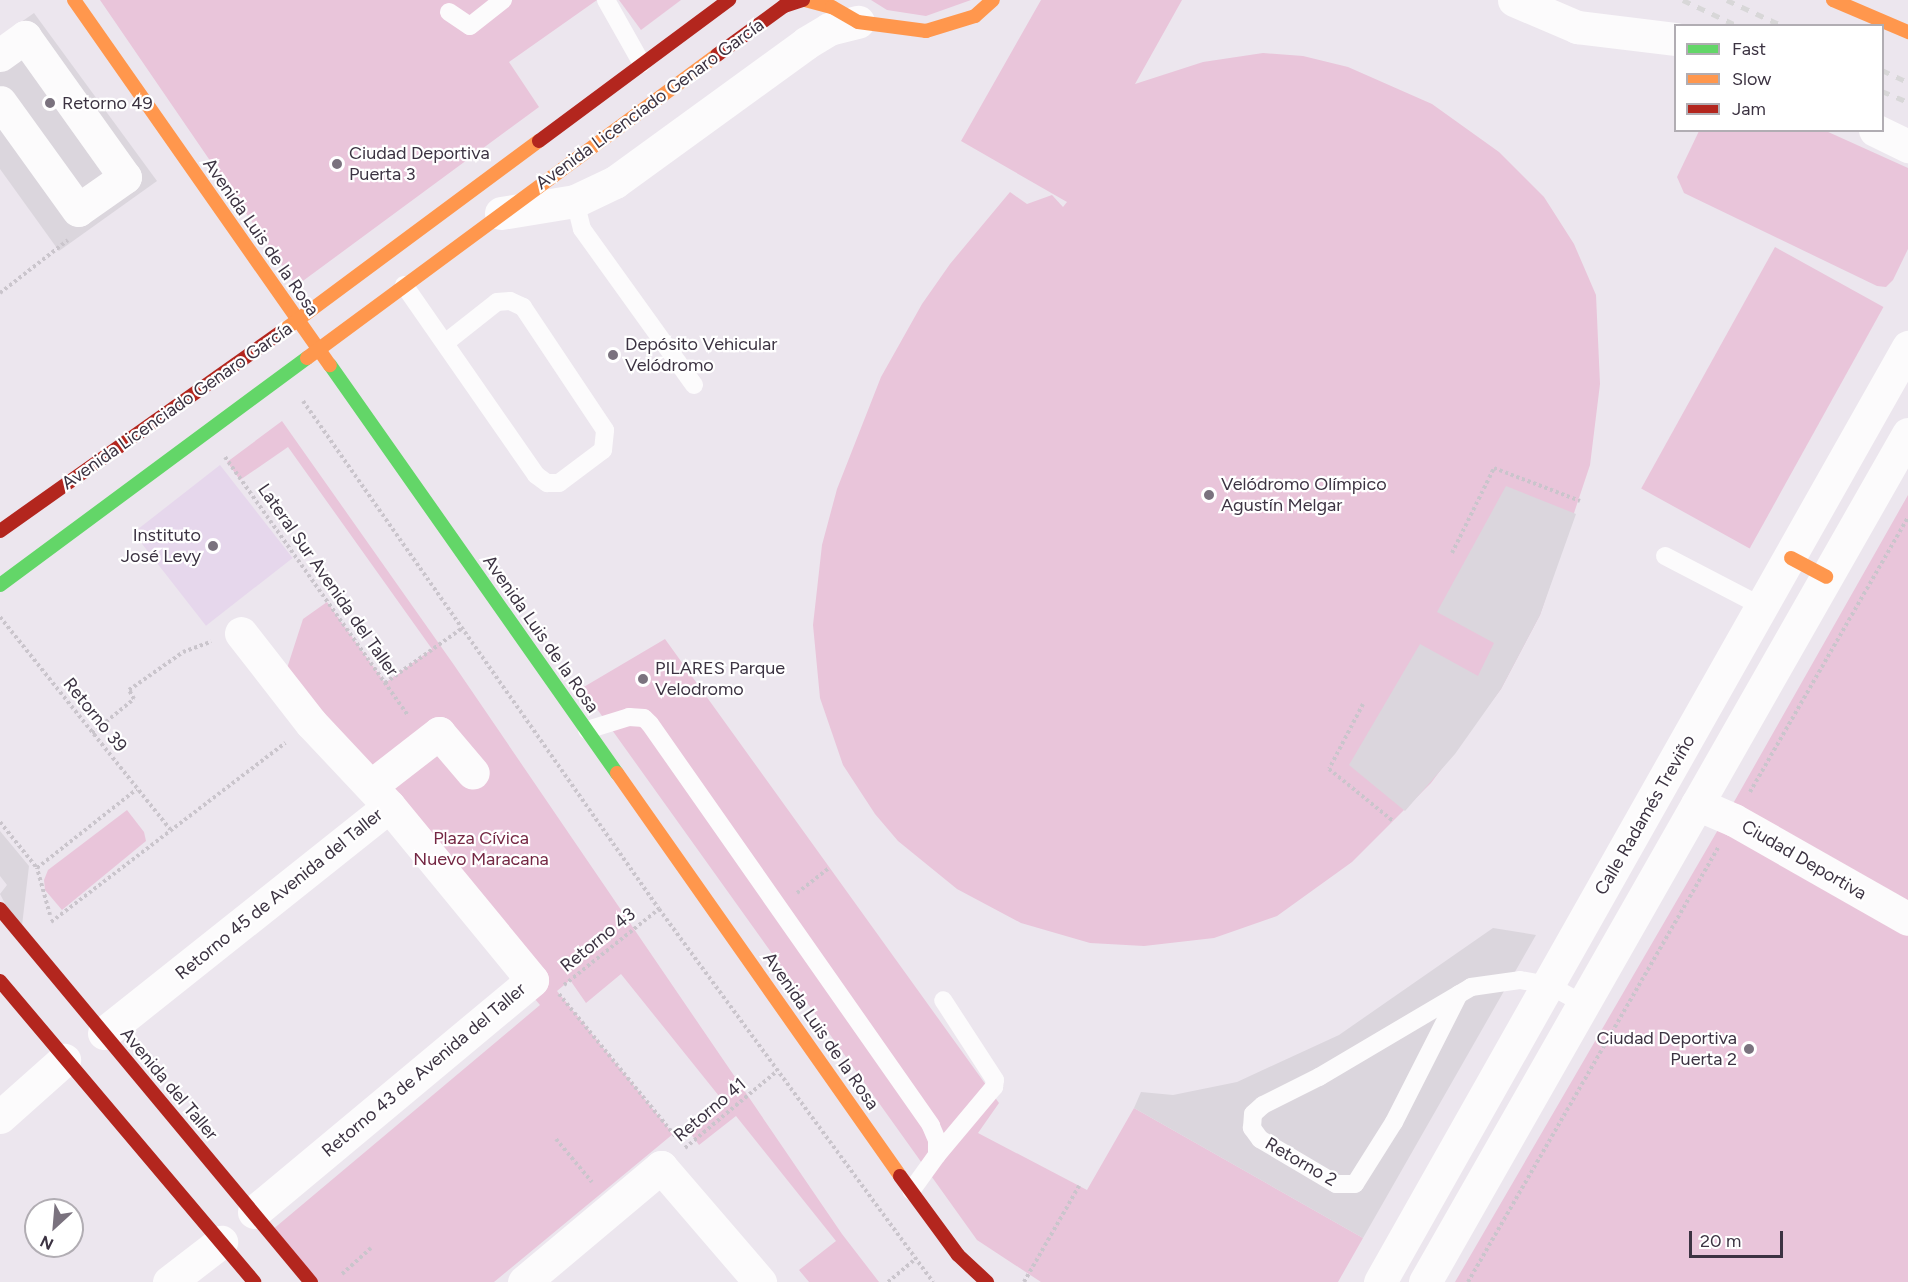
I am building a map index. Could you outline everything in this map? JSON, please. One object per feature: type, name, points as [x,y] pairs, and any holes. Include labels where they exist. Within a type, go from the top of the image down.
[{"type":"street","name":"Avenida Luis de la Rosa","points":[[74,0],[297,321],[912,1191],[958,1255],[987,1282]]},
{"type":"street","name":"Avenida Licenciado Genaro García","points":[[0,531],[297,321],[729,0]]},
{"type":"street","name":"Avenida Licenciado Genaro García","points":[[0,585],[784,6],[804,0],[832,7],[858,22]]},
{"type":"street","name":"Avenida Licenciado Genaro García","points":[[501,213],[575,201],[615,182],[806,43],[830,29],[858,22],[926,31],[975,16],[993,0]]},
{"type":"street","points":[[1514,0],[1577,27],[1674,39]]},
{"type":"street","points":[[1833,0],[1908,32]]},
{"type":"street","points":[[0,55],[25,37],[125,177],[78,210],[0,102]]},
{"type":"street","points":[[1879,132],[1908,146]]},
{"type":"street","name":"Calle Radamés Treviño","points":[[1380,1282],[1791,558],[1908,347]]},
{"type":"street","points":[[1425,1282],[1908,434]]},
{"type":"street","points":[[1791,558],[1826,577]]},
{"type":"street","name":"Retorno 45 de Avenida del Taller","points":[[104,1034],[381,796],[312,723],[241,633]]},
{"type":"street","points":[[381,796],[428,742],[439,733],[472,773]]},
{"type":"street","name":"Retorno 43 de Avenida del Taller","points":[[254,1212],[532,980],[381,796]]},
{"type":"street","name":"Ciudad Deportiva","points":[[1697,804],[1734,820],[1908,919]]},
{"type":"street","name":"Avenida del Taller","points":[[0,909],[311,1282]]},
{"type":"street","points":[[0,981],[64,1060],[254,1282]]},
{"type":"street","points":[[0,1117],[64,1060]]},
{"type":"street","points":[[524,1282],[661,1167],[760,1282]]},
{"type":"street","points":[[169,1282],[221,1242]]},
{"type":"lane","points":[[449,12],[470,26],[504,0]]},
{"type":"lane","points":[[606,0],[642,63]]},
{"type":"lane","points":[[575,201],[582,230],[694,385]]},
{"type":"lane","points":[[404,285],[536,475],[548,483],[559,483],[603,450],[605,430],[523,307],[510,301],[497,302],[445,343]]},
{"type":"lane","points":[[1665,556],[1763,607]]},
{"type":"lane","points":[[587,730],[629,717],[644,718],[931,1126],[937,1140],[937,1155]]},
{"type":"lane","name":"Retorno 2","points":[[1459,994],[1394,1122],[1355,1184],[1336,1184],[1260,1140],[1252,1128],[1253,1114],[1263,1105],[1319,1077],[1459,994],[1471,987],[1512,980],[1549,985]]},
{"type":"lane","points":[[1549,985],[1583,1004]]},
{"type":"lane","points":[[912,1191],[937,1155],[994,1087],[995,1080],[943,1000]]},
{"type":"path","points":[[0,293],[76,234],[78,210]]},
{"type":"path","points":[[295,399],[311,408],[461,629],[659,909],[776,1072],[933,1282]]},
{"type":"path","name":"Lateral Sur Avenida del Taller","points":[[207,432],[428,742]]},
{"type":"path","points":[[1452,553],[1494,468],[1580,501]]},
{"type":"path","points":[[1468,1282],[1908,516]]},
{"type":"path","name":"Retorno 39","points":[[0,617],[170,829]]},
{"type":"path","points":[[385,683],[461,629]]},
{"type":"path","points":[[92,733],[134,699],[129,690],[183,652],[241,633]]},
{"type":"path","points":[[1363,704],[1329,769],[1394,821]]},
{"type":"path","points":[[28,943],[51,922],[170,829],[312,723]]},
{"type":"path","points":[[37,868],[137,789]]},
{"type":"path","points":[[0,822],[37,868],[51,922]]},
{"type":"path","points":[[778,908],[829,868]]},
{"type":"path","name":"Retorno 43","points":[[532,980],[529,991],[556,991],[659,909]]},
{"type":"path","name":"Retorno 41","points":[[661,1167],[776,1072]]},
{"type":"path","points":[[556,1139],[613,1208]]},
{"type":"path","points":[[1024,1282],[1078,1186]]},
{"type":"path","points":[[333,1282],[371,1248]]},
{"type":"path","points":[[888,1282],[915,1259]]},
{"type":"shaded area","name":"Retorno 49","points":[[34,13],[157,181],[59,251],[0,169],[0,37]]},
{"type":"shaded area","name":"Instituto José Levy","points":[[220,465],[293,558],[206,626],[133,533]]},
{"type":"shaded area","points":[[1506,486],[1576,514],[1540,615],[1501,689],[1455,754],[1405,811],[1349,765],[1420,644],[1478,676],[1494,643],[1437,612]]},
{"type":"shaded area","points":[[0,831],[29,866],[21,934],[0,894],[7,885],[0,876]]},
{"type":"shaded area","points":[[1493,928],[1536,935],[1363,1238],[1134,1108],[1141,1092],[1173,1095],[1237,1082],[1339,1035]]},
{"type":"green space","name":"Ciudad Deportiva Puerta 3","points":[[100,0],[597,0],[509,62],[539,107],[296,286]]},
{"type":"green space","points":[[619,0],[681,0],[641,30]]},
{"type":"green space","points":[[871,0],[971,0],[926,16],[887,10]]},
{"type":"green space","name":"Velódromo Olímpico Agustín Melgar","points":[[1041,0],[1182,0],[1135,84],[1203,62],[1263,53],[1303,56],[1348,67],[1432,104],[1499,152],[1544,197],[1574,244],[1596,295],[1600,384],[1590,465],[1540,615],[1501,689],[1431,783],[1352,862],[1277,916],[1214,938],[1144,946],[1090,943],[1021,923],[957,889],[898,841],[875,814],[843,765],[820,698],[813,625],[822,545],[837,489],[881,377],[922,304],[950,264],[1010,192],[1027,204],[1052,195],[1063,207],[1067,202],[961,141]]},
{"type":"green space","points":[[1699,132],[1828,132],[1908,168],[1908,249],[1893,280],[1886,287],[1877,286],[1684,193],[1677,177]]},
{"type":"green space","points":[[1775,247],[1883,307],[1750,549],[1641,488]]},
{"type":"green space","name":"Plaza Cívica Nuevo Maracana","points":[[282,421],[454,665],[842,1234],[879,1282],[809,1282],[799,1270],[836,1241],[736,1116],[699,1145],[688,1130],[723,1101],[621,974],[586,1003],[570,980],[557,991],[673,1134],[494,1282],[303,1282],[265,1236],[540,1005],[397,834],[381,779],[279,693],[303,619],[327,602],[385,683],[432,649],[288,447],[240,480],[227,462]]},
{"type":"green space","name":"Ciudad Deportiva Puerta 2","points":[[1908,495],[1908,1282],[1455,1282],[1726,816]]},
{"type":"green space","points":[[665,639],[999,1103],[978,1133],[1087,1190],[1134,1108],[1363,1238],[1338,1282],[1041,1282],[977,1240],[582,688]]},
{"type":"green space","points":[[127,810],[144,832],[146,841],[62,910],[45,890],[44,880],[48,870]]},
{"type":"railway","points":[[1683,0],[1734,24]]},
{"type":"railway","points":[[1727,0],[1779,24]]},
{"type":"railway","points":[[1884,71],[1908,82]]},
{"type":"railway","points":[[1884,92],[1908,102]]},
{"type":"traffic: fast","points":[[0,585],[307,358]]},
{"type":"traffic: fast","points":[[330,365],[617,773]]},
{"type":"traffic: slow","points":[[74,0],[330,365]]},
{"type":"traffic: slow","points":[[805,0],[832,7],[858,22],[926,31],[975,16],[993,0]]},
{"type":"traffic: slow","points":[[1833,0],[1908,32]]},
{"type":"traffic: slow","points":[[307,358],[717,55]]},
{"type":"traffic: slow","points":[[280,333],[539,141]]},
{"type":"traffic: slow","points":[[1791,558],[1826,577]]},
{"type":"traffic: slow","points":[[617,773],[900,1176]]},
{"type":"traffic: jam","points":[[539,141],[729,0]]},
{"type":"traffic: jam","points":[[717,55],[784,6],[803,0]]},
{"type":"traffic: jam","points":[[0,531],[280,333]]},
{"type":"traffic: jam","points":[[0,909],[311,1282]]},
{"type":"traffic: jam","points":[[0,981],[254,1282]]},
{"type":"traffic: jam","points":[[900,1176],[958,1255],[987,1282]]},
{"type":"place","name":"Retorno 49","points":[[50,103]]},
{"type":"place","name":"Ciudad Deportiva Puerta 3","points":[[337,164]]},
{"type":"place","name":"Depósito Vehicular Velódromo","points":[[613,355]]},
{"type":"place","name":"Velódromo Olímpico Agustín Melgar","points":[[1209,495]]},
{"type":"place","name":"Instituto José Levy","points":[[213,546]]},
{"type":"place","name":"PILARES Parque Velodromo","points":[[643,679]]},
{"type":"place","name":"Ciudad Deportiva Puerta 2","points":[[1749,1049]]}]
